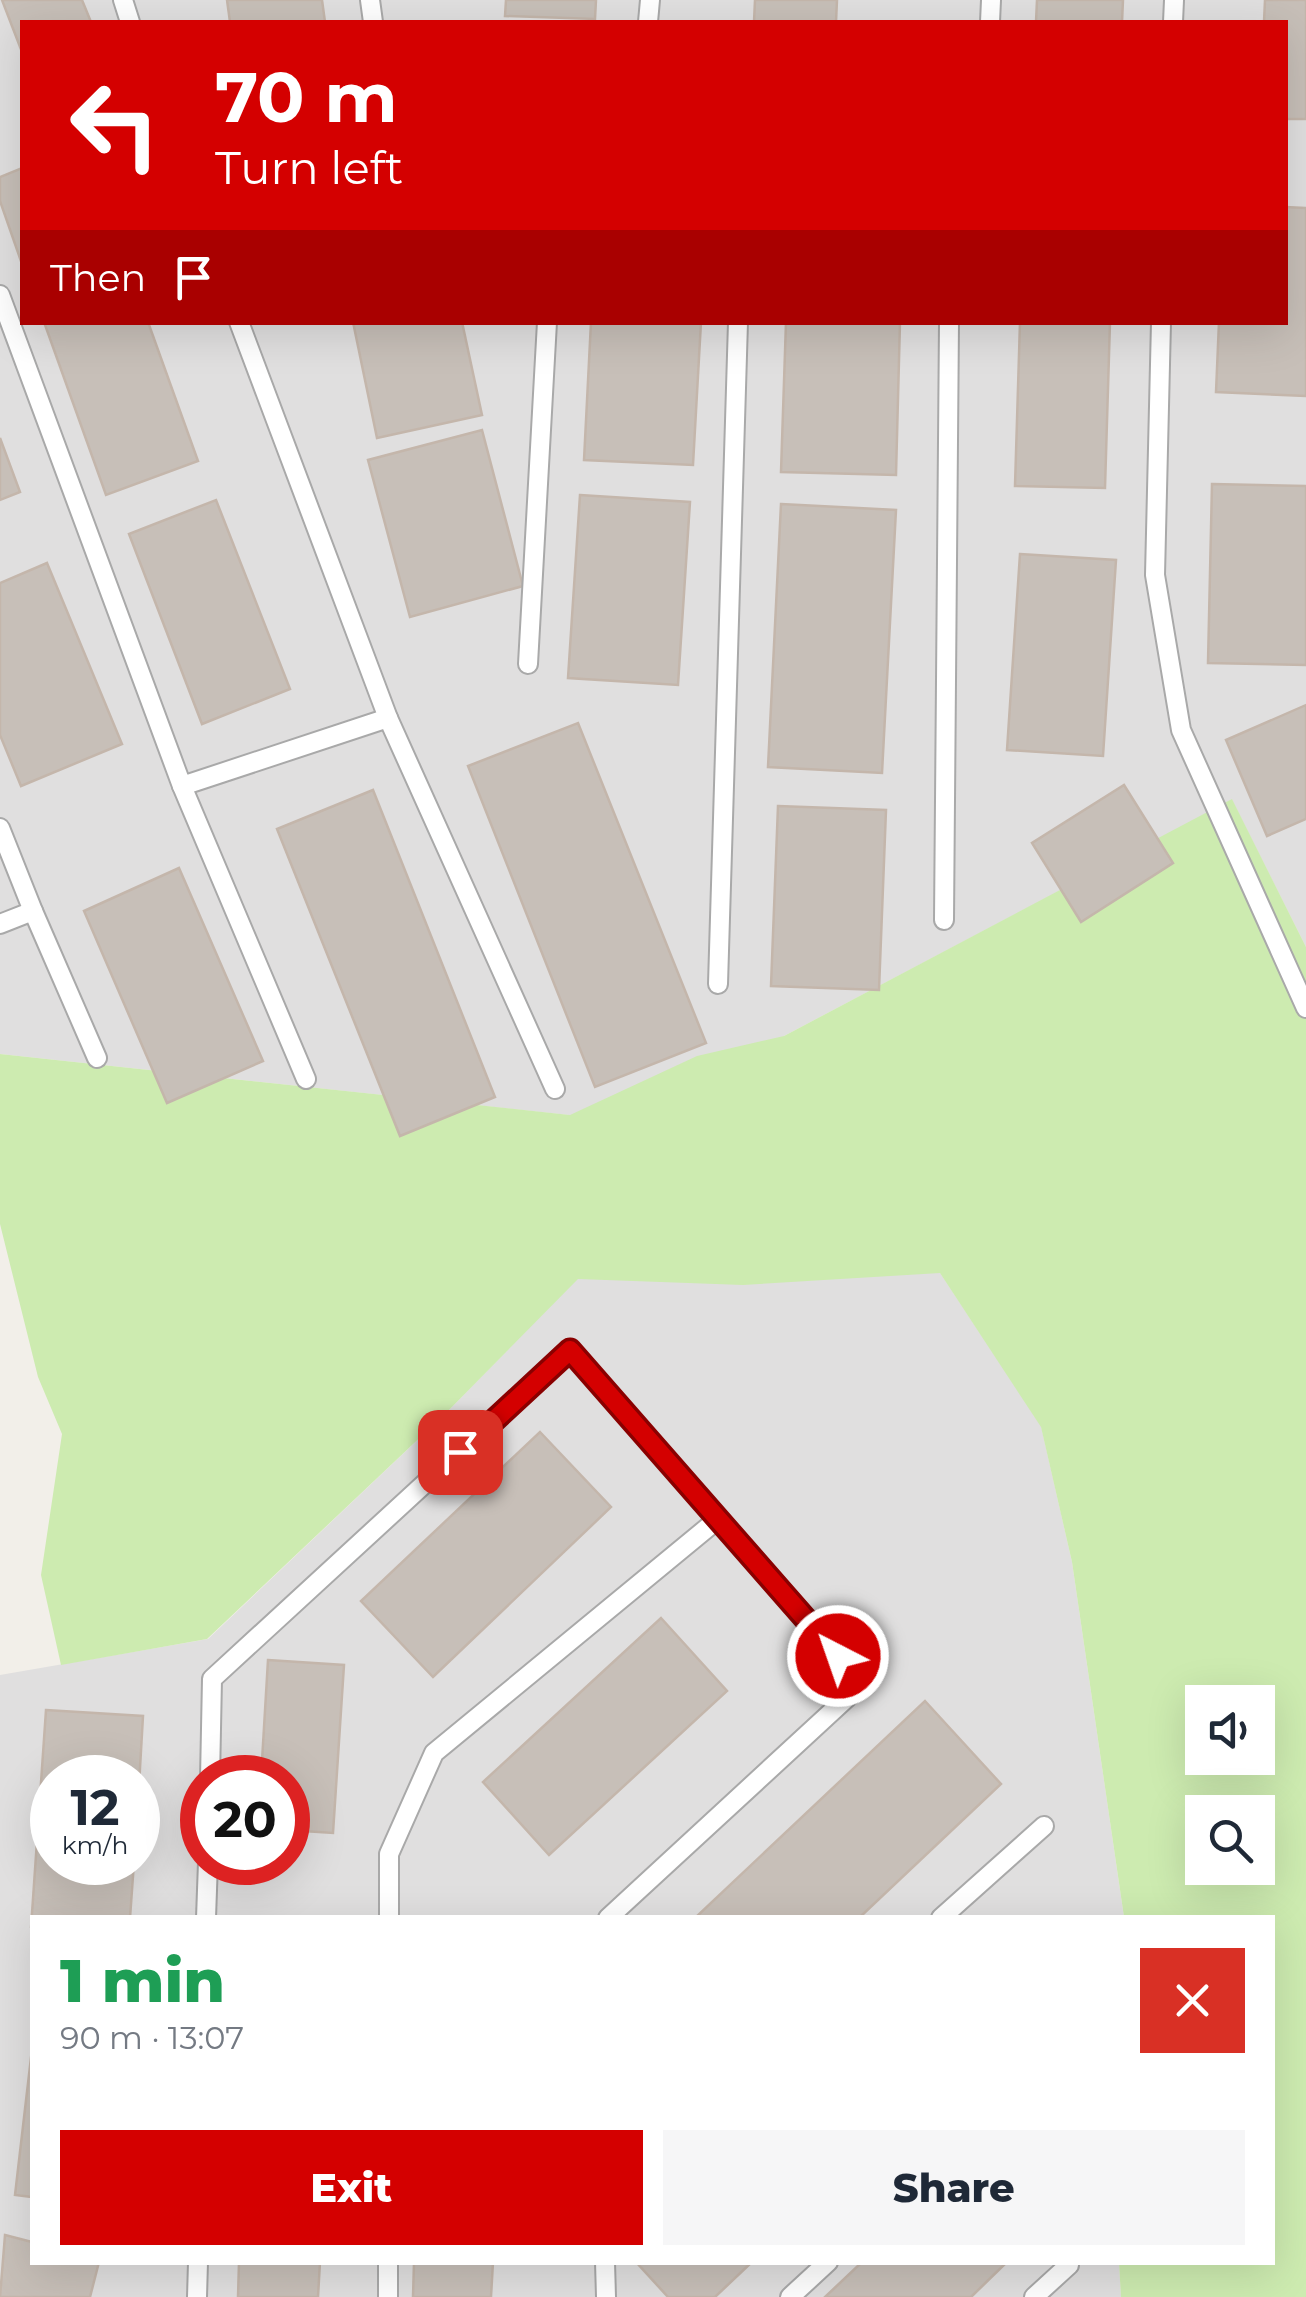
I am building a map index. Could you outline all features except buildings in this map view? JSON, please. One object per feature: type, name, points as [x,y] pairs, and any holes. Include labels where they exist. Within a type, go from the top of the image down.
[{"type":"lane","points":[[0,295],[182,786],[306,1078]]},
{"type":"lane","points":[[240,325],[388,718],[556,1088]]},
{"type":"lane","points":[[528,664],[547,325]]},
{"type":"lane","points":[[718,984],[738,325]]},
{"type":"lane","points":[[944,920],[950,325]]},
{"type":"lane","points":[[1161,325],[1156,575],[1181,730],[1306,1008]]},
{"type":"lane","points":[[182,786],[388,718]]},
{"type":"lane","points":[[0,828],[97,1058]]},
{"type":"lane","points":[[0,924],[32,911]]},
{"type":"lane","points":[[210,1755],[212,1679],[570,1350],[863,1684],[611,1915]]},
{"type":"lane","points":[[389,1915],[390,1854],[434,1753],[718,1519]]},
{"type":"lane","points":[[944,1915],[1044,1826]]},
{"type":"lane","points":[[206,1915],[207,1885]]},
{"type":"lane","points":[[197,2297],[198,2265]]},
{"type":"lane","points":[[388,2265],[388,2297]]},
{"type":"lane","points":[[605,2265],[606,2297]]},
{"type":"lane","points":[[790,2297],[825,2265]]},
{"type":"lane","points":[[1034,2297],[1069,2265]]},
{"type":"shaded area","points":[[0,0],[1306,0],[1306,947],[1232,800],[784,1036],[1041,1426],[1072,1562],[1124,1915],[30,1915],[30,2265],[1119,2265],[1121,2297],[0,2297],[0,1675],[208,1639],[447,1412],[578,1278],[569,1115],[0,1054]]},
{"type":"green space","points":[[1232,799],[1306,947],[1306,2297],[1121,2297],[1119,2265],[1275,2265],[1275,1915],[1124,1915],[1072,1562],[1041,1427],[940,1273],[743,1285],[578,1279],[447,1412],[207,1639],[61,1665],[41,1575],[62,1434],[38,1377],[0,1224],[0,1054],[570,1115],[697,1056],[784,1036]]},
{"type":"route","points":[[460,1452],[570,1350],[838,1656]]}]
